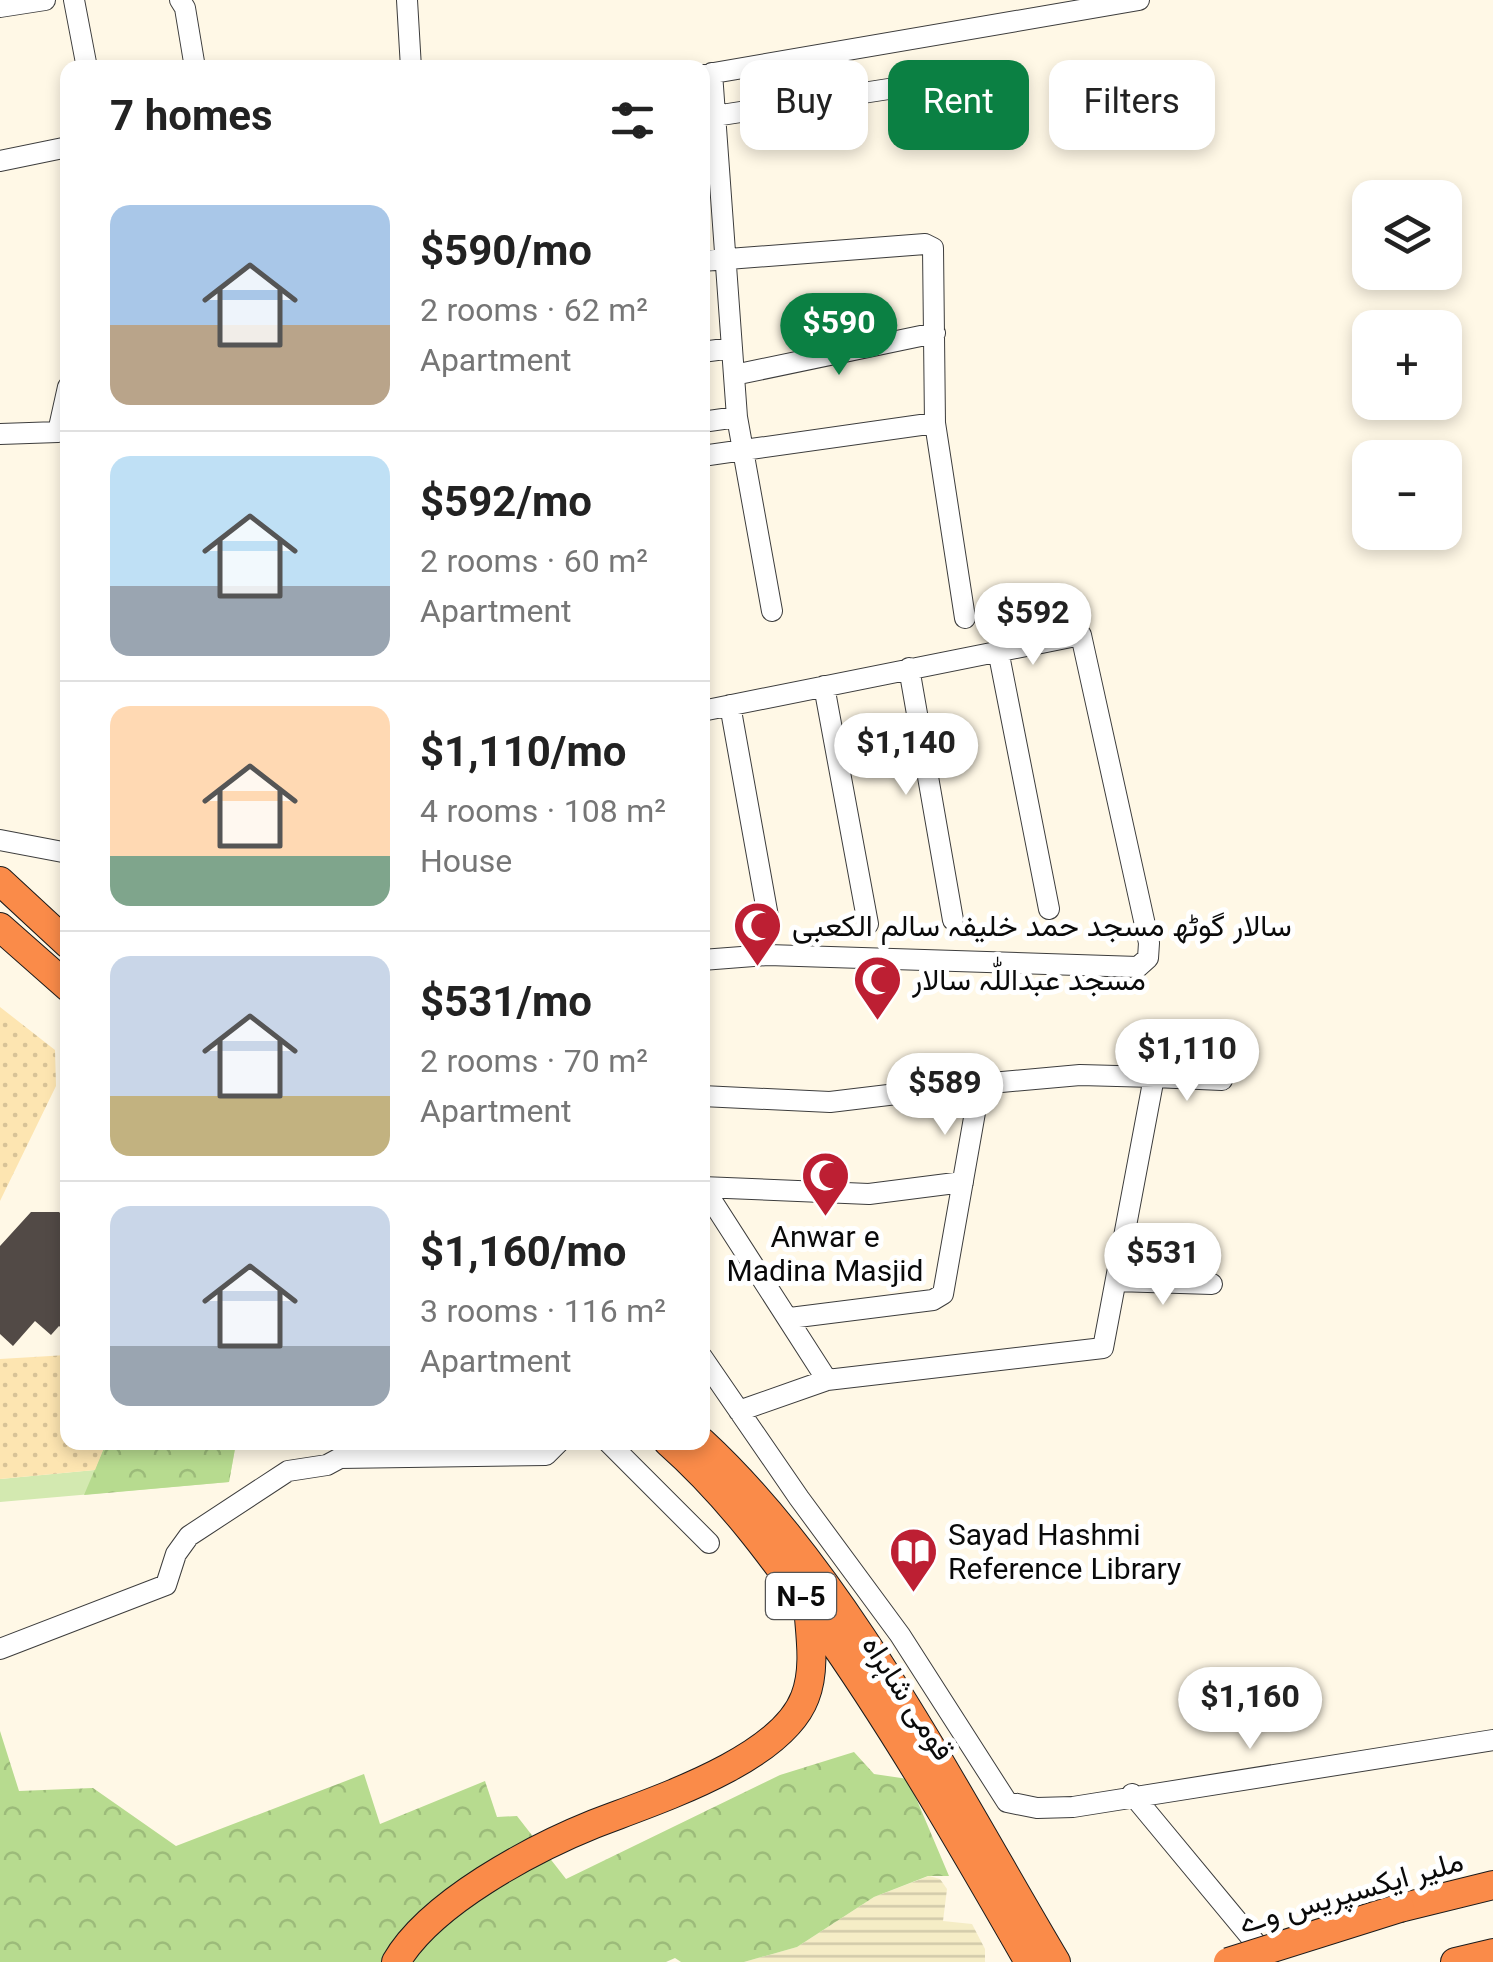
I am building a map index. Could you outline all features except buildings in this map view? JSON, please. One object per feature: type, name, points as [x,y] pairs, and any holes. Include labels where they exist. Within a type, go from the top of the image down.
[{"type":"highway","points":[[0,881],[60,937]]},
{"type":"highway","points":[[0,927],[60,980]]},
{"type":"highway","name":"قومی شاہراہ","points":[[677,1450],[712,1481],[921,1757],[1056,1962]]},
{"type":"highway","name":"قومی شاہراہ","points":[[710,1450],[764,1508],[823,1584],[921,1757],[1029,1962]]},
{"type":"highway","points":[[396,1962],[427,1924],[490,1878],[590,1826],[694,1785],[740,1761],[786,1725],[805,1698],[811,1648],[808,1606]]},
{"type":"highway","name":"ملیر ایکسپریس وے","points":[[1228,1962],[1400,1908],[1493,1885]]},
{"type":"highway","points":[[1455,1962],[1493,1953]]},
{"type":"street","points":[[0,7],[45,0]]},
{"type":"street","points":[[74,0],[85,60]]},
{"type":"street","points":[[180,0],[195,60]]},
{"type":"street","points":[[407,0],[411,60]]},
{"type":"street","points":[[710,73],[1139,0]]},
{"type":"street","points":[[715,116],[888,89]]},
{"type":"street","points":[[710,90],[736,418],[772,611]]},
{"type":"street","points":[[0,162],[60,150]]},
{"type":"street","points":[[710,259],[930,246],[935,252],[935,423],[965,618]]},
{"type":"street","points":[[734,375],[935,333]]},
{"type":"street","points":[[710,351],[732,348]]},
{"type":"street","points":[[710,421],[736,418]]},
{"type":"street","points":[[0,434],[58,432],[60,423]]},
{"type":"street","points":[[710,454],[935,423]]},
{"type":"street","points":[[710,709],[1081,636],[1148,943],[1148,958],[1138,967],[768,955],[710,959]]},
{"type":"street","points":[[998,650],[1049,909]]},
{"type":"street","points":[[909,668],[953,920]]},
{"type":"street","points":[[824,686],[868,924]]},
{"type":"street","points":[[730,705],[769,922]]},
{"type":"street","points":[[0,840],[60,851]]},
{"type":"street","points":[[710,1096],[830,1102],[1080,1075],[1222,1080]]},
{"type":"street","points":[[739,1411],[827,1380],[1103,1348],[1154,1078]]},
{"type":"street","points":[[790,1318],[933,1300],[943,1294],[980,1084]]},
{"type":"street","points":[[710,1187],[869,1194],[962,1182]]},
{"type":"street","points":[[710,1198],[827,1380]]},
{"type":"street","points":[[1116,1281],[1212,1284]]},
{"type":"street","points":[[710,1369],[900,1635],[1008,1802],[1073,1807],[1132,1794],[1493,1740]]},
{"type":"street","points":[[448,1450],[458,1458]]},
{"type":"street","points":[[0,1649],[166,1585],[176,1554],[189,1536],[288,1471],[327,1465],[340,1458],[546,1455],[551,1450]]},
{"type":"street","points":[[616,1450],[709,1543]]},
{"type":"street","points":[[1132,1794],[1271,1962]]},
{"type":"shaded area","points":[[929,1876],[940,1879],[947,1889],[943,1921],[972,1924],[985,1949],[985,1962],[744,1962],[797,1947],[874,1897]]},
{"type":"green space","points":[[103,1450],[235,1450],[229,1482],[0,1502],[0,1479],[94,1470]]},
{"type":"green space","points":[[103,1450],[235,1450],[229,1482],[84,1495]]},
{"type":"green space","points":[[0,1731],[19,1791],[93,1788],[176,1846],[364,1774],[380,1824],[485,1781],[497,1817],[517,1816],[566,1879],[780,1775],[854,1752],[874,1774],[908,1779],[949,1876],[928,1876],[874,1897],[797,1947],[744,1962],[681,1962],[675,1958],[666,1962],[0,1962]]},
{"type":"sand","points":[[0,1007],[55,1050],[56,1086],[0,1201]]},
{"type":"sand","points":[[60,1355],[60,1450],[103,1450],[95,1470],[0,1479],[0,1359]]},
{"type":"place","name":"سالار گوٹھ مسجد حمد خلیفہ سالم الکعبی","points":[[757,968]]},
{"type":"place","name":"مسجد عبداللّٰہ سالار","points":[[877,1022]]},
{"type":"place","name":"Anwar e Madina Masjid","points":[[825,1218]]},
{"type":"place","name":"Sayad Hashmi Reference Library","points":[[913,1594]]}]
